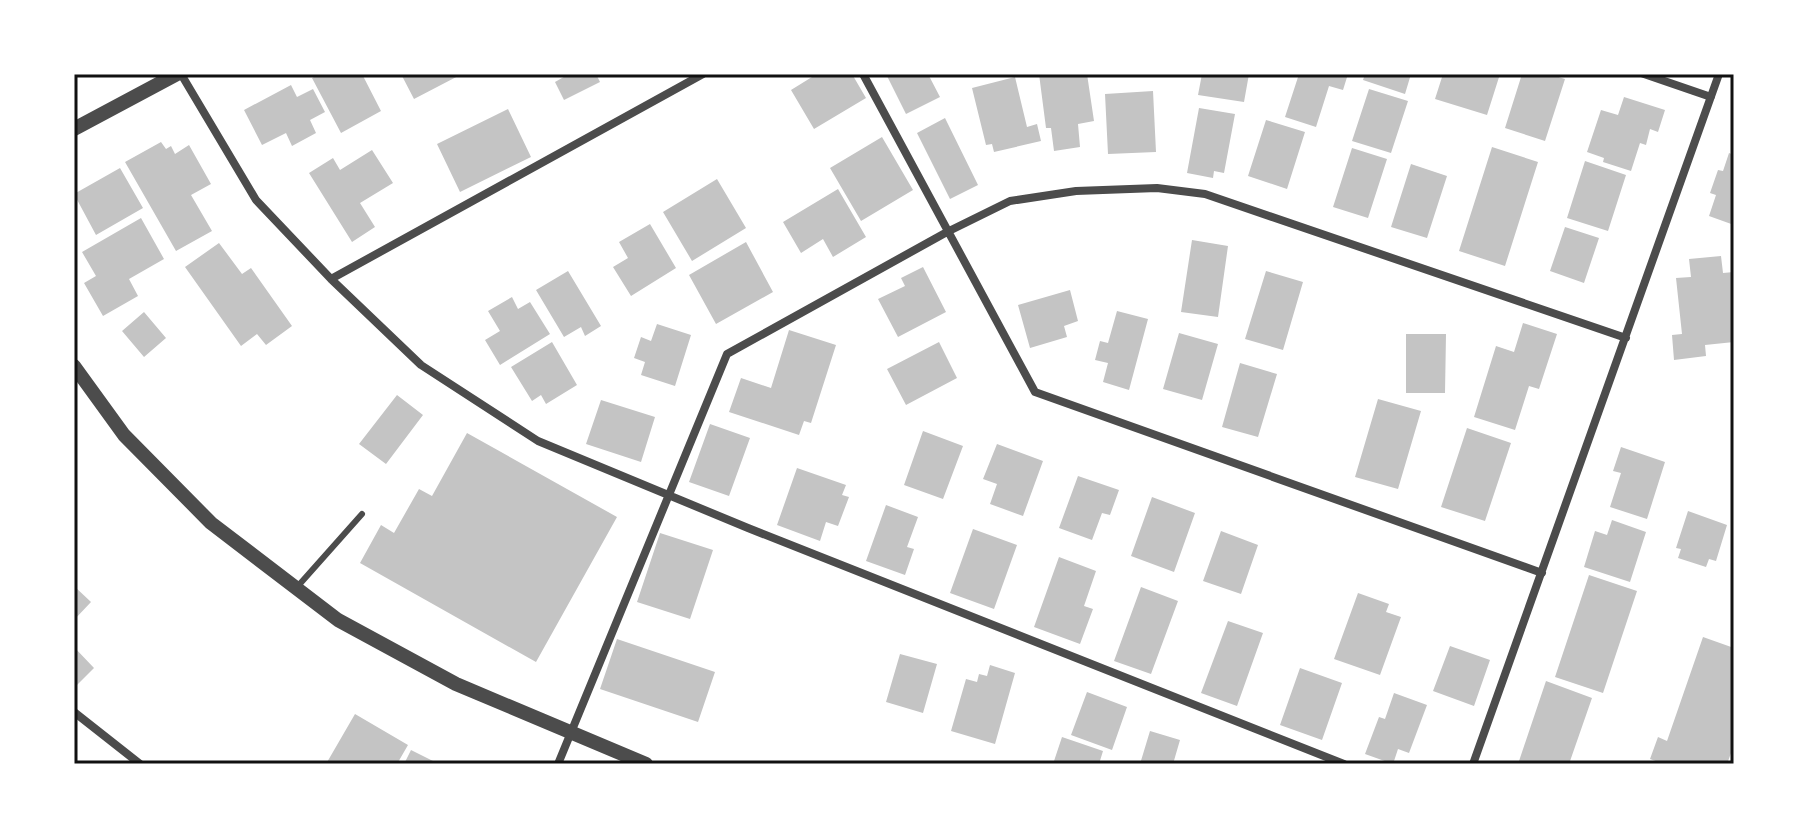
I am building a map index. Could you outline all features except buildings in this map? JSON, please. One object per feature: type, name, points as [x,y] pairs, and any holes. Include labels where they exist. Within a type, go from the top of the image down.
[{"type":"street","points":[[74,129],[179,74],[256,200],[331,279],[421,365],[538,441],[1344,764]]},
{"type":"street","points":[[331,279],[703,74]]},
{"type":"street","points":[[863,74],[1035,392],[1542,573]]},
{"type":"street","points":[[1644,74],[1711,97]]},
{"type":"street","points":[[1473,764],[1719,74]]},
{"type":"street","points":[[558,764],[727,354],[947,232],[1010,201],[1050,195],[1157,188],[1205,194],[1626,338]]},
{"type":"street","points":[[74,366],[124,435],[211,523],[338,620],[456,684],[646,764]]},
{"type":"street","points":[[74,712],[140,764]]},
{"type":"lane","points":[[297,588],[362,514]]}]
